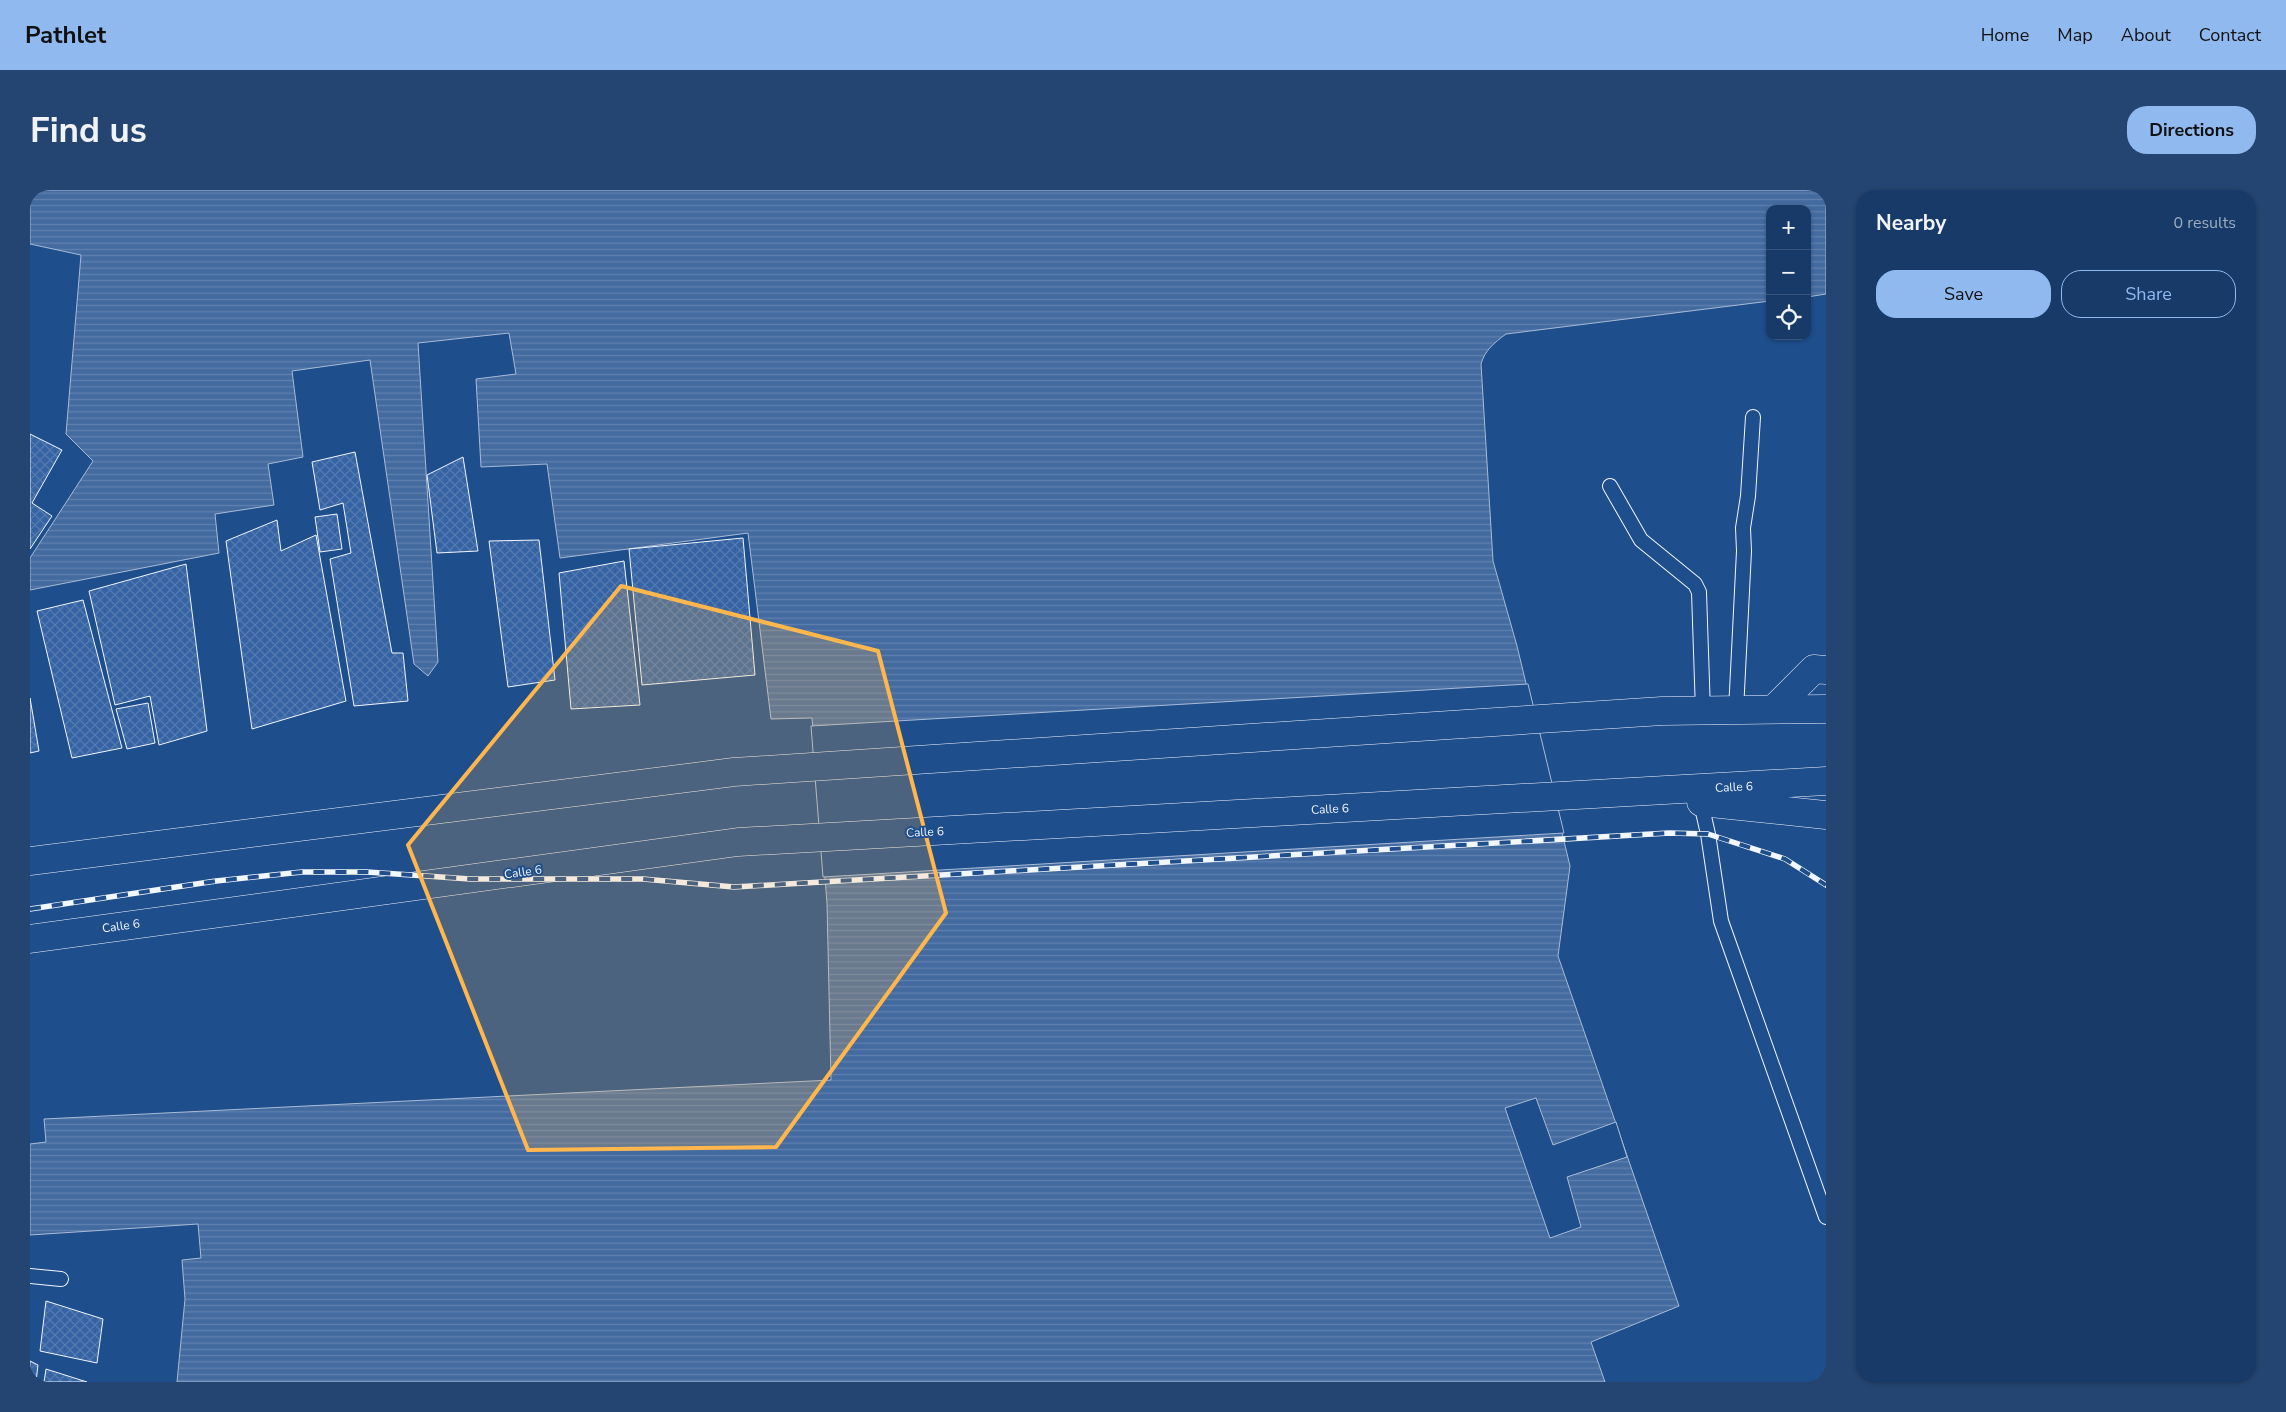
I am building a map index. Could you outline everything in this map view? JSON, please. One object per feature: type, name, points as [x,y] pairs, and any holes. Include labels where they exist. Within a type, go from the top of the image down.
[{"type":"highway","points":[[1775,708],[1814,669],[1826,670]]},
{"type":"highway","points":[[30,861],[734,772],[1662,711],[1702,712],[1775,708],[1826,709]]},
{"type":"highway","name":"Calle 6","points":[[30,939],[738,842],[1666,791],[1699,795],[1826,781]]},
{"type":"highway","points":[[1699,795],[1826,815]]},
{"type":"lane","points":[[1736,711],[1744,552],[1743,528],[1748,496],[1754,418]]},
{"type":"lane","points":[[1610,486],[1641,540],[1695,584],[1699,592],[1702,712]]},
{"type":"lane","points":[[1699,795],[1708,834],[1721,921],[1826,1217]]},
{"type":"lane","points":[[30,1276],[61,1279]]},
{"type":"highlighted area","points":[[621,586],[878,651],[946,913],[776,1147],[528,1150],[408,845]]},
{"type":"water","points":[[30,190],[1826,190],[1826,294],[1811,296],[1811,205],[1766,205],[1766,302],[1506,334],[1490,347],[1481,364],[1493,561],[1517,646],[1570,866],[1558,956],[1679,1306],[1591,1342],[1605,1382],[177,1382],[185,1299],[182,1260],[201,1258],[198,1224],[30,1235],[30,1144],[46,1142],[44,1119],[831,1080],[827,903],[812,718],[771,719],[748,533],[560,558],[547,464],[481,467],[476,379],[516,374],[509,333],[418,343],[438,662],[428,676],[414,664],[370,360],[292,371],[303,457],[268,464],[274,505],[215,514],[219,553],[30,590],[30,558],[93,461],[66,434],[81,255],[30,244]]},
{"type":"pier","points":[[1528,684],[1564,833],[823,877],[811,726]]},
{"type":"pier","points":[[1536,1098],[1553,1145],[1616,1122],[1627,1157],[1567,1177],[1581,1227],[1550,1238],[1505,1108]]},
{"type":"building","points":[[30,434],[62,450],[32,503],[52,516],[30,549]]},
{"type":"building","points":[[355,452],[392,653],[403,653],[408,701],[354,706],[330,559],[351,553],[343,503],[320,510],[312,462]]},
{"type":"building","points":[[463,457],[478,551],[437,553],[427,475]]},
{"type":"building","points":[[337,514],[342,549],[320,552],[315,517]]},
{"type":"building","points":[[277,520],[281,551],[316,535],[346,701],[252,729],[226,541]]},
{"type":"building","points":[[743,538],[755,675],[642,685],[629,549]]},
{"type":"building","points":[[539,540],[555,680],[508,687],[489,541]]},
{"type":"building","points":[[624,561],[640,705],[571,709],[559,573]]},
{"type":"building","points":[[186,564],[207,731],[159,745],[150,696],[115,705],[89,591]]},
{"type":"building","points":[[83,600],[122,748],[72,758],[37,611]]},
{"type":"building","points":[[30,698],[39,751],[30,753]]},
{"type":"building","points":[[148,703],[155,743],[127,749],[116,709]]},
{"type":"building","points":[[46,1301],[103,1319],[97,1363],[40,1351]]},
{"type":"building","points":[[30,1361],[38,1365],[36,1382],[30,1382]]},
{"type":"building","points":[[46,1369],[87,1382],[44,1382]]},
{"type":"railway","points":[[30,909],[216,881],[302,872],[367,872],[470,879],[643,879],[734,887],[1669,833],[1708,834],[1785,859],[1826,885]]}]
